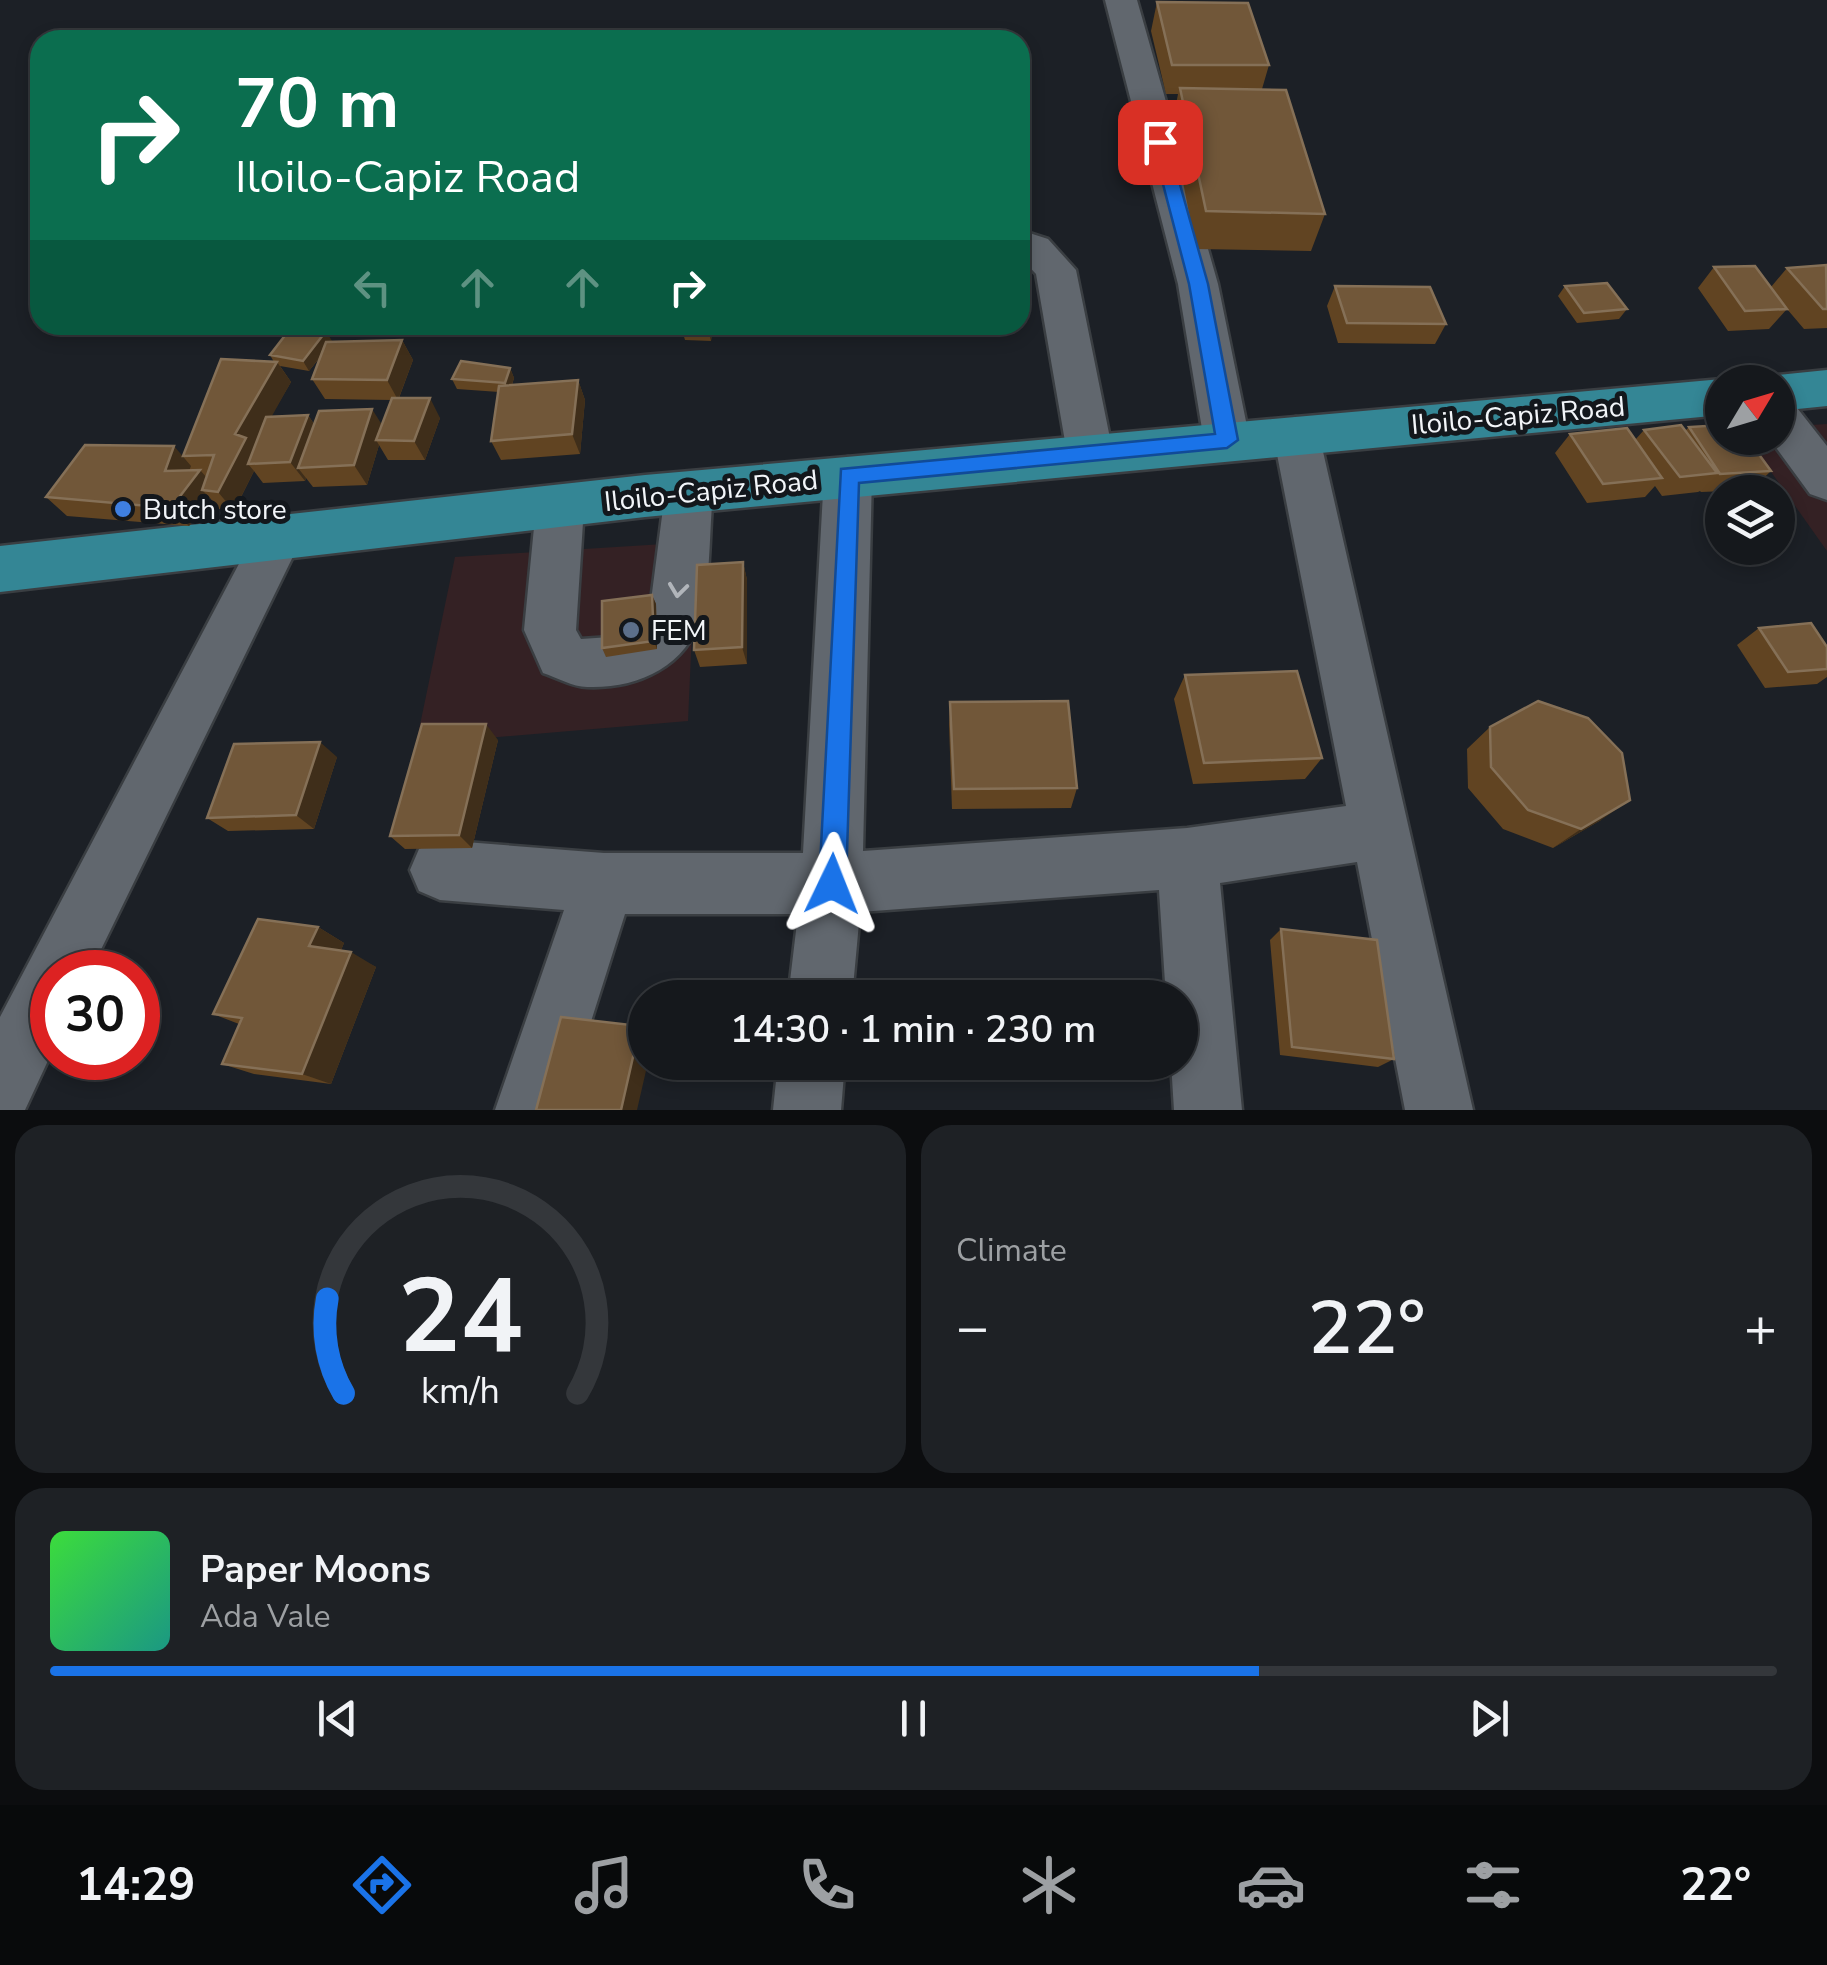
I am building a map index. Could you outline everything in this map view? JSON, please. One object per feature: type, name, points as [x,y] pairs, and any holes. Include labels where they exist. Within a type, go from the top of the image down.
[{"type":"main road","points":[[1795,391],[1827,388]]},
{"type":"main road","name":"Iloilo-Capiz Road","points":[[0,569],[279,534],[848,475],[1705,398]]},
{"type":"street","points":[[1121,0],[1198,284],[1227,440]]},
{"type":"street","points":[[1030,246],[1056,270],[1090,453]]},
{"type":"street","points":[[1296,434],[1438,1110]]},
{"type":"street","points":[[1795,439],[1827,481]]},
{"type":"street","points":[[822,980],[832,884],[848,475]]},
{"type":"street","points":[[560,506],[550,630],[562,656],[584,664],[637,658],[666,635],[675,616],[689,494]]},
{"type":"street","points":[[68,950],[279,534]]},
{"type":"street","points":[[440,870],[604,883],[832,884],[1187,858],[1382,830]]},
{"type":"street","points":[[1187,858],[1208,1110]]},
{"type":"street","points":[[529,1110],[604,883]]},
{"type":"street","points":[[0,1088],[30,1027]]},
{"type":"street","points":[[807,1110],[810,1080]]},
{"type":"shaded area","points":[[1827,424],[1827,551],[1795,506],[1795,475],[1773,475],[1759,455],[1795,455],[1795,426]]},
{"type":"shaded area","points":[[696,542],[688,721],[416,744],[455,557]]},
{"type":"building","points":[[1157,2],[1248,3],[1269,65],[1172,65]]},
{"type":"building","points":[[1180,88],[1286,90],[1325,214],[1206,211]]},
{"type":"building","points":[[1826,265],[1827,309],[1823,309],[1787,268]]},
{"type":"building","points":[[1755,266],[1787,309],[1745,311],[1714,267]]},
{"type":"building","points":[[1607,283],[1627,309],[1584,313],[1565,286]]},
{"type":"building","points":[[1335,286],[1430,287],[1446,324],[1347,323]]},
{"type":"building","points":[[285,335],[323,335],[303,361],[270,355]]},
{"type":"building","points":[[402,340],[387,380],[312,379],[326,342]]},
{"type":"building","points":[[221,359],[277,362],[235,434],[246,438],[218,492],[202,490],[214,455],[183,456]]},
{"type":"building","points":[[461,361],[510,368],[505,383],[452,379]]},
{"type":"building","points":[[578,380],[572,434],[491,441],[499,386]]},
{"type":"building","points":[[392,398],[430,398],[414,441],[376,440]]},
{"type":"building","points":[[372,409],[354,465],[298,468],[319,411]]},
{"type":"building","points":[[308,415],[290,462],[248,464],[266,417]]},
{"type":"building","points":[[1681,425],[1717,473],[1680,477],[1644,430]]},
{"type":"building","points":[[1705,426],[1705,451],[1689,427]]},
{"type":"building","points":[[1627,428],[1662,478],[1603,484],[1570,434]]},
{"type":"building","points":[[85,445],[174,446],[165,471],[200,470],[171,508],[46,497]]},
{"type":"building","points":[[1707,455],[1759,455],[1771,471],[1720,474]]},
{"type":"building","points":[[743,562],[742,647],[694,650],[697,565]]},
{"type":"building","name":"FEM","points":[[652,595],[654,641],[602,648],[602,601]]},
{"type":"building","points":[[1811,623],[1827,647],[1827,669],[1788,672],[1759,628]]},
{"type":"building","points":[[1297,671],[1322,758],[1204,763],[1185,675]]},
{"type":"building","points":[[1068,701],[1077,788],[954,789],[950,702]]},
{"type":"building","points":[[1538,701],[1588,718],[1622,753],[1630,800],[1581,829],[1528,810],[1491,767],[1490,727]]},
{"type":"building","points":[[422,724],[486,724],[459,835],[390,836]]},
{"type":"building","points":[[320,742],[296,815],[207,818],[234,744]]},
{"type":"building","points":[[258,919],[318,927],[309,946],[351,952],[302,1074],[222,1064],[242,1018],[213,1014]]},
{"type":"building","points":[[1281,929],[1377,940],[1394,1059],[1292,1047]]},
{"type":"building","points":[[561,1017],[628,1025],[628,1079],[621,1110],[536,1110]]},
{"type":"place","name":"Butch store","points":[[123,509]]},
{"type":"place","name":"FEM","points":[[631,630]]},
{"type":"route","points":[[832,884],[848,475],[1227,440],[1198,284],[1160,142]]}]
